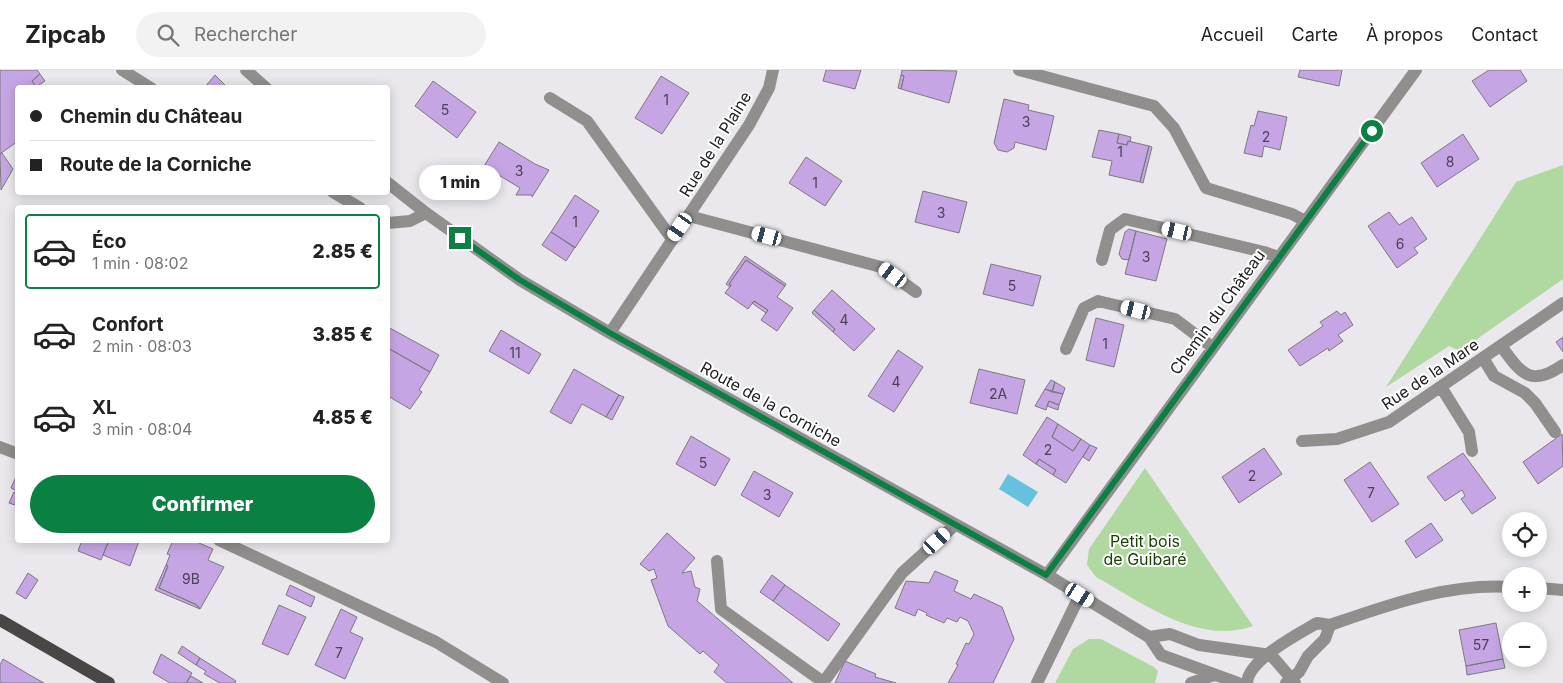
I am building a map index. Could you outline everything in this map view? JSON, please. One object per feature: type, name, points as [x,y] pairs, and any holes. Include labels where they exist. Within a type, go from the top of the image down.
[{"type":"main road","points":[[0,620],[109,683]]},
{"type":"street","points":[[122,70],[146,85]]},
{"type":"street","points":[[246,70],[263,85]]},
{"type":"street","name":"Rue de la Plaine","points":[[610,333],[749,125],[769,88],[773,70]]},
{"type":"street","points":[[1019,70],[1154,106],[1174,128],[1206,188],[1292,214],[1305,221]]},
{"type":"street","name":"Chemin du Château","points":[[1046,575],[1416,70]]},
{"type":"street","points":[[550,98],[587,120],[672,239]]},
{"type":"street","name":"Route de la Corniche","points":[[390,186],[520,280],[610,333],[1046,575],[1149,637],[1161,655],[1238,683]]},
{"type":"street","points":[[338,195],[355,205]]},
{"type":"street","points":[[390,223],[410,221],[426,213]]},
{"type":"street","points":[[689,216],[881,267],[916,292]]},
{"type":"street","points":[[1102,260],[1110,230],[1125,219],[1264,252],[1278,258]]},
{"type":"street","points":[[1066,349],[1084,308],[1098,300],[1175,319],[1212,347]]},
{"type":"street","name":"Rue de la Mare","points":[[1302,441],[1337,439],[1389,422],[1563,303]]},
{"type":"street","points":[[1501,346],[1518,369],[1529,376],[1539,378],[1549,375],[1563,365]]},
{"type":"street","points":[[1483,358],[1494,376],[1525,393],[1535,403],[1556,432]]},
{"type":"street","points":[[1441,387],[1468,432],[1472,451]]},
{"type":"street","points":[[0,447],[15,453]]},
{"type":"street","points":[[717,561],[721,609],[823,683],[902,573],[955,525]]},
{"type":"street","points":[[225,543],[436,642],[503,683]]},
{"type":"street","points":[[1247,683],[1251,670],[1268,654],[1317,622],[1330,625],[1427,594],[1492,585],[1502,586]]},
{"type":"street","points":[[1547,589],[1563,590]]},
{"type":"street","points":[[1037,683],[1080,595]]},
{"type":"street","points":[[1149,637],[1170,634],[1199,645],[1268,654],[1295,680],[1308,656],[1325,639],[1330,625]]},
{"type":"street","points":[[1191,683],[1214,675]]},
{"type":"green space","points":[[1563,165],[1563,279],[1460,351],[1449,346],[1386,387],[1516,182]]},
{"type":"green space","name":"Petit bois de Guibaré","points":[[1145,468],[1253,626],[1232,631],[1191,626],[1151,609],[1096,577],[1087,565],[1089,549]]},
{"type":"green space","points":[[1089,639],[1101,639],[1154,667],[1158,671],[1155,683],[1055,683],[1073,649]]},
{"type":"water","points":[[1008,474],[1038,492],[1028,507],[999,489]]},
{"type":"building","points":[[0,70],[37,70],[40,74],[32,81],[35,85],[15,85],[15,143],[0,154]]},
{"type":"building","points":[[826,70],[861,70],[855,89],[823,81]]},
{"type":"building","points":[[902,70],[957,71],[949,103],[901,89],[904,76],[901,75]]},
{"type":"building","points":[[1300,70],[1342,70],[1339,86],[1298,77]]},
{"type":"building","points":[[1489,70],[1520,70],[1527,81],[1490,107],[1472,81]]},
{"type":"building","points":[[40,74],[45,81],[39,85],[35,85],[32,81]]},
{"type":"building","points":[[215,75],[225,85],[207,85]]},
{"type":"building","points":[[901,75],[904,76],[901,89],[898,88]]},
{"type":"building","points":[[661,76],[689,93],[662,134],[635,118]]},
{"type":"building","points":[[433,81],[476,112],[457,138],[415,106]]},
{"type":"building","points":[[1004,99],[1029,105],[1028,110],[1054,116],[1046,150],[1015,142],[1014,148],[1007,152],[998,150],[994,143]]},
{"type":"building","points":[[1258,111],[1287,117],[1280,150],[1264,146],[1262,157],[1244,153],[1251,125],[1254,126]]},
{"type":"building","points":[[1099,130],[1119,134],[1117,143],[1127,145],[1128,141],[1149,146],[1140,182],[1109,175],[1112,161],[1092,157]]},
{"type":"building","points":[[1119,134],[1131,137],[1127,145],[1117,143]]},
{"type":"building","points":[[1463,134],[1479,159],[1437,187],[1421,163]]},
{"type":"building","points":[[499,142],[535,164],[549,170],[532,197],[532,195],[516,195],[520,188],[484,166]]},
{"type":"building","points":[[1149,146],[1152,147],[1143,183],[1140,182]]},
{"type":"building","points":[[2,153],[13,169],[1,190],[0,154]]},
{"type":"building","points":[[806,157],[842,181],[825,206],[789,183]]},
{"type":"building","points":[[923,191],[967,202],[959,233],[915,222]]},
{"type":"building","points":[[575,195],[599,211],[575,248],[551,232]]},
{"type":"building","points":[[1389,212],[1399,225],[1412,217],[1427,239],[1414,248],[1418,253],[1397,268],[1368,226]]},
{"type":"building","points":[[1129,229],[1136,231],[1129,260],[1122,259],[1119,254],[1125,232]]},
{"type":"building","points":[[1136,231],[1167,239],[1156,281],[1125,274]]},
{"type":"building","points":[[551,232],[575,247],[566,261],[542,245]]},
{"type":"building","points":[[745,256],[786,284],[785,286],[746,260],[729,284],[731,285],[730,287],[726,284]]},
{"type":"building","points":[[746,260],[785,286],[777,297],[793,308],[777,331],[761,320],[768,310],[754,301],[748,309],[725,293]]},
{"type":"building","points":[[991,264],[1041,276],[1033,306],[983,294]]},
{"type":"building","points":[[832,290],[875,329],[854,351],[833,332],[835,329],[814,310]]},
{"type":"building","points":[[754,301],[768,310],[766,313],[752,303]]},
{"type":"building","points":[[814,310],[835,329],[833,332],[812,313]]},
{"type":"building","points":[[1337,311],[1341,315],[1345,312],[1353,325],[1338,335],[1343,341],[1329,351],[1328,348],[1300,366],[1288,350],[1323,326],[1320,322]]},
{"type":"building","points":[[1096,318],[1124,325],[1114,367],[1086,360]]},
{"type":"building","points":[[390,328],[439,355],[430,372],[390,349]]},
{"type":"building","points":[[501,330],[541,354],[529,374],[489,351]]},
{"type":"building","points":[[1563,337],[1563,352],[1556,342]]},
{"type":"building","points":[[390,349],[430,372],[419,390],[422,392],[410,409],[390,397]]},
{"type":"building","points":[[898,350],[923,367],[894,412],[868,396]]},
{"type":"building","points":[[574,369],[619,395],[606,417],[582,404],[571,424],[550,412]]},
{"type":"building","points":[[979,369],[1025,380],[1017,414],[970,403]]},
{"type":"building","points":[[1051,380],[1055,382],[1052,392],[1045,389]]},
{"type":"building","points":[[1055,382],[1065,388],[1063,394],[1052,392]]},
{"type":"building","points":[[1045,389],[1063,394],[1059,405],[1049,401],[1046,410],[1035,406]]},
{"type":"building","points":[[619,395],[624,397],[612,420],[606,417]]},
{"type":"building","points":[[1049,401],[1059,405],[1058,410],[1047,406]]},
{"type":"building","points":[[1047,417],[1058,424],[1052,437],[1073,451],[1081,439],[1090,445],[1066,483],[1053,475],[1056,470],[1039,459],[1036,464],[1023,455]]},
{"type":"building","points":[[1058,424],[1081,439],[1073,451],[1052,437]]},
{"type":"building","points":[[1562,434],[1563,466],[1538,484],[1523,462]]},
{"type":"building","points":[[691,436],[730,459],[715,486],[676,464]]},
{"type":"building","points":[[1090,445],[1097,448],[1089,461],[1083,457]]},
{"type":"building","points":[[1264,448],[1282,474],[1239,503],[1222,477]]},
{"type":"building","points":[[1463,453],[1496,498],[1472,514],[1461,499],[1465,496],[1462,490],[1445,501],[1427,477]]},
{"type":"building","points":[[1039,459],[1056,470],[1053,475],[1036,464]]},
{"type":"building","points":[[1370,462],[1399,504],[1372,522],[1344,480]]},
{"type":"building","points":[[754,471],[793,493],[779,517],[741,495]]},
{"type":"building","points":[[15,479],[15,490],[11,488]]},
{"type":"building","points":[[14,492],[15,492],[15,505],[9,503]]},
{"type":"building","points":[[1431,523],[1443,540],[1416,558],[1405,541]]},
{"type":"building","points":[[667,533],[695,558],[682,573],[691,571],[695,587],[700,589],[697,601],[793,683],[727,683],[714,672],[719,665],[703,651],[700,654],[668,626],[651,580],[657,578],[654,569],[649,571],[640,564]]},
{"type":"building","points":[[81,543],[108,543],[101,560],[78,551]]},
{"type":"building","points":[[108,543],[138,543],[130,566],[103,555]]},
{"type":"building","points":[[172,543],[199,543],[213,549],[208,560],[224,567],[200,609],[197,605],[159,588],[168,566],[166,565],[170,555],[167,554]]},
{"type":"building","points":[[166,565],[168,566],[159,588],[197,605],[200,609],[155,590]]},
{"type":"building","points":[[935,571],[958,581],[954,591],[971,599],[974,594],[1002,607],[1014,639],[993,683],[948,683],[958,665],[956,664],[966,643],[969,644],[974,634],[968,621],[960,617],[957,622],[947,618],[944,623],[918,609],[915,616],[895,608],[906,581],[929,583]]},
{"type":"building","points":[[28,573],[38,580],[26,599],[16,593]]},
{"type":"building","points":[[772,575],[785,585],[773,601],[760,592]]},
{"type":"building","points":[[290,585],[315,597],[311,607],[286,595]]},
{"type":"building","points":[[785,585],[840,624],[828,641],[773,601]]},
{"type":"building","points":[[279,605],[306,617],[288,655],[262,644]]},
{"type":"building","points":[[341,609],[357,617],[350,632],[363,638],[345,679],[315,665]]},
{"type":"building","points":[[1496,623],[1502,659],[1466,666],[1459,630]]},
{"type":"building","points":[[182,646],[200,658],[196,665],[178,653]]},
{"type":"building","points":[[161,654],[192,673],[186,683],[170,683],[153,673]]},
{"type":"building","points":[[200,658],[236,681],[235,683],[220,683],[204,674],[206,671],[196,665]]},
{"type":"building","points":[[3,659],[44,683],[0,683],[0,665]]},
{"type":"building","points":[[1502,659],[1502,667],[1505,668],[1467,675],[1466,666]]},
{"type":"building","points":[[845,661],[876,674],[875,677],[896,683],[835,683]]},
{"type":"building","points":[[191,676],[203,683],[186,683]]},
{"type":"route","points":[[460,238],[520,280],[610,333],[1046,575],[1372,131]]}]
